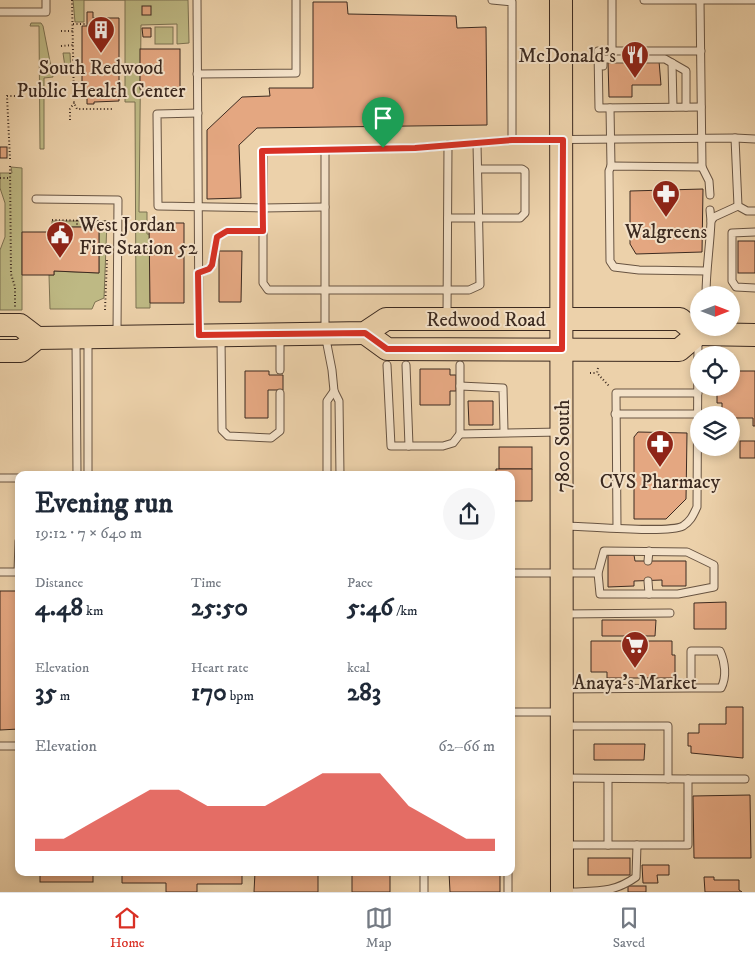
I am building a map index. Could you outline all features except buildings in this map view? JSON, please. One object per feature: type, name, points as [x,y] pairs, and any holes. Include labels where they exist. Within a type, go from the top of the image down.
[{"type":"main road","name":"7800 South","points":[[561,0],[563,140],[562,892]]},
{"type":"main road","points":[[8,318],[38,338]]},
{"type":"main road","name":"Redwood Road","points":[[690,324],[680,319],[386,318],[365,333],[387,349],[678,350],[698,336]]},
{"type":"main road","points":[[0,351],[20,351],[38,338],[365,333]]},
{"type":"main road","points":[[740,334],[755,335]]},
{"type":"lane","points":[[0,12],[46,12],[46,0]]},
{"type":"lane","points":[[197,0],[198,273],[210,335],[222,430],[228,436],[271,438],[280,431],[280,393]]},
{"type":"lane","points":[[198,74],[296,73],[296,0]]},
{"type":"lane","points":[[492,0],[512,2],[512,140]]},
{"type":"lane","points":[[612,0],[612,51]]},
{"type":"lane","points":[[644,0],[755,0]]},
{"type":"lane","points":[[700,1],[702,167],[709,181],[710,195]]},
{"type":"lane","points":[[701,51],[598,51],[599,108],[701,107]]},
{"type":"lane","points":[[686,107],[686,71],[665,58],[603,59],[611,166],[609,171],[610,261],[614,267],[639,270],[706,271]]},
{"type":"lane","points":[[672,63],[673,107]]},
{"type":"lane","points":[[198,113],[156,114],[158,206],[198,209],[325,207]]},
{"type":"lane","points":[[477,144],[480,285],[469,290],[268,290],[263,283],[262,151],[448,146],[512,140],[610,138],[755,139]]},
{"type":"lane","points":[[735,138],[738,206]]},
{"type":"lane","points":[[447,318],[448,146]]},
{"type":"lane","points":[[325,150],[325,334],[334,391],[339,401],[340,471]]},
{"type":"lane","points":[[611,166],[702,167]]},
{"type":"lane","points":[[448,218],[520,218],[525,212],[525,171],[522,169],[478,170]]},
{"type":"lane","points":[[36,199],[118,200],[117,336]]},
{"type":"lane","points":[[738,206],[747,211],[755,210]]},
{"type":"lane","points":[[711,221],[714,217],[738,206]]},
{"type":"lane","points":[[706,286],[706,271],[709,260],[710,210]]},
{"type":"lane","points":[[198,273],[209,269],[212,265],[217,237],[222,233],[263,231]]},
{"type":"lane","points":[[755,232],[732,234],[732,281],[736,288],[755,288]]},
{"type":"lane","points":[[280,334],[280,370]]},
{"type":"lane","points":[[77,471],[82,337]]},
{"type":"lane","points":[[82,337],[88,471]]},
{"type":"lane","points":[[387,365],[389,445],[393,447],[442,446],[454,443],[460,434],[460,365]]},
{"type":"lane","points":[[406,365],[408,446]]},
{"type":"lane","points":[[460,386],[503,388],[504,431]]},
{"type":"lane","points":[[327,471],[327,401],[334,391]]},
{"type":"lane","points":[[616,528],[616,393],[690,393]]},
{"type":"lane","points":[[615,414],[690,414]]},
{"type":"lane","points":[[460,434],[504,431],[562,432]]},
{"type":"lane","points":[[562,526],[676,528],[691,520],[697,508],[697,456]]},
{"type":"lane","points":[[0,478],[15,478]]},
{"type":"lane","points":[[604,551],[649,551],[687,552],[714,565],[714,587],[678,594],[600,594],[598,573],[604,551]]},
{"type":"lane","points":[[648,562],[649,551]]},
{"type":"lane","points":[[0,572],[15,572]]},
{"type":"lane","points":[[515,573],[598,573]]},
{"type":"lane","points":[[648,580],[649,594]]},
{"type":"lane","points":[[562,614],[670,613]]},
{"type":"lane","points":[[561,688],[691,688],[721,688],[723,684],[724,661],[720,651],[691,651],[691,688]]},
{"type":"lane","points":[[515,713],[561,719],[668,726],[668,779]]},
{"type":"lane","points":[[0,746],[15,746]]},
{"type":"lane","points":[[561,778],[745,779]]},
{"type":"lane","points":[[608,778],[608,845]]},
{"type":"lane","points":[[562,845],[688,845],[688,779]]},
{"type":"lane","points":[[574,892],[615,890],[636,877],[637,845]]},
{"type":"lane","points":[[424,876],[424,892]]},
{"type":"lane","points":[[508,876],[508,892]]},
{"type":"path","points":[[72,0],[74,103],[77,109],[114,109]]},
{"type":"path","points":[[73,24],[87,24]]},
{"type":"path","points":[[61,32],[73,31]]},
{"type":"path","points":[[61,46],[73,45]]},
{"type":"path","points":[[74,82],[82,82]]},
{"type":"path","points":[[10,159],[8,96],[17,96]]},
{"type":"path","points":[[70,120],[70,109],[74,103]]},
{"type":"path","points":[[8,318],[15,287],[11,274],[10,166]]},
{"type":"path","points":[[0,178],[10,178]]},
{"type":"path","points":[[52,220],[108,220],[108,227]]},
{"type":"path","points":[[77,220],[77,226]]},
{"type":"path","points":[[105,310],[107,258]]},
{"type":"path","points":[[598,365],[597,373],[612,390]]},
{"type":"path","points":[[590,373],[597,373]]},
{"type":"shaded area","points":[[73,0],[84,0],[84,22],[75,22]]},
{"type":"shaded area","points":[[125,0],[188,0],[189,43],[177,44],[177,24],[141,25],[139,212],[147,212],[147,234],[150,234],[150,308],[136,308],[135,102],[125,102]]},
{"type":"shaded area","points":[[31,23],[41,23],[43,26],[53,77],[44,78],[44,149],[40,149],[39,26],[30,26]]},
{"type":"shaded area","points":[[155,27],[173,27],[173,44],[155,44]]},
{"type":"shaded area","points":[[63,53],[70,53],[71,73],[66,74]]},
{"type":"shaded area","points":[[11,167],[22,168],[22,310],[0,310],[0,250],[5,237],[5,203],[0,188],[0,173],[12,173]]},
{"type":"shaded area","points":[[52,221],[107,221],[104,298],[95,302],[92,309],[50,309],[49,275],[54,275],[54,271],[99,273],[99,227],[60,227],[55,235],[55,231],[52,231]]},
{"type":"place","name":"South Redwood Public Health Center","points":[[101,54]]},
{"type":"place","name":"McDonald's","points":[[635,79]]},
{"type":"place","name":"Walgreens","points":[[666,218]]},
{"type":"place","name":"West Jordan Fire Station 52","points":[[60,259]]},
{"type":"place","name":"CVS Pharmacy","points":[[660,468]]},
{"type":"place","name":"Anaya's Market","points":[[635,669]]},
{"type":"route","points":[[512,140],[563,140],[562,349],[387,349],[365,333],[199,335],[198,273],[209,269],[212,265],[217,237],[227,231],[263,231],[262,151],[383,148],[448,146],[512,140]]}]
